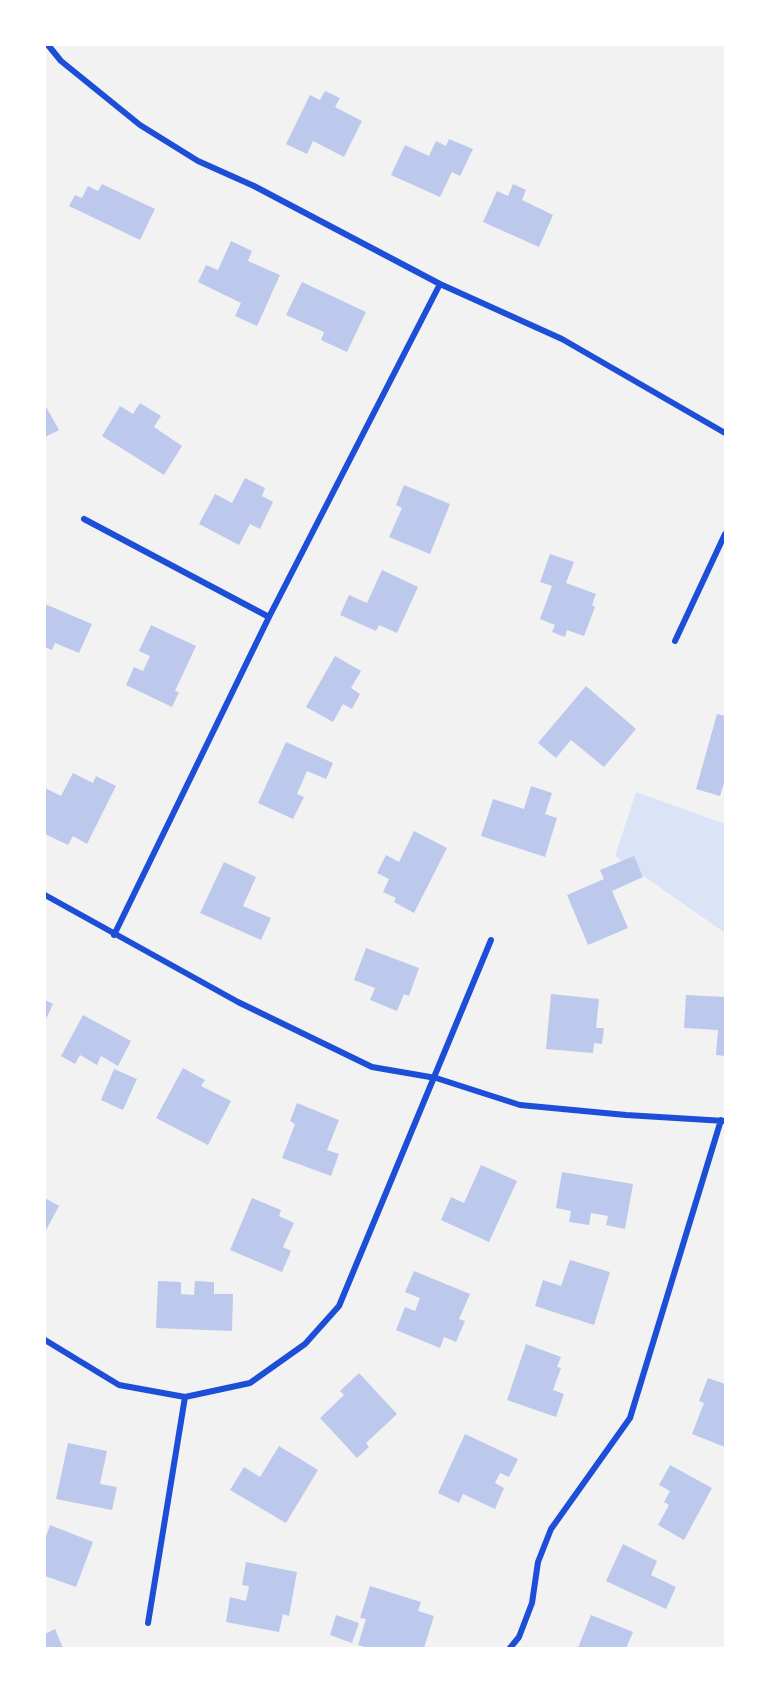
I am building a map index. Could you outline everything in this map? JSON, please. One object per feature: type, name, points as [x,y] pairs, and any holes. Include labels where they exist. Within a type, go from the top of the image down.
[{"type":"street","points":[[48,45],[61,61],[140,125],[198,161],[254,186],[440,284],[562,339],[725,433]]},
{"type":"street","points":[[114,935],[269,617],[440,284]]},
{"type":"street","points":[[84,519],[269,617]]},
{"type":"street","points":[[675,641],[725,534]]},
{"type":"street","points":[[45,895],[114,935],[299,1034],[372,1067],[436,1078],[520,1105],[626,1115],[723,1120],[630,1418],[551,1529],[538,1562],[532,1603],[519,1637],[510,1648]]},
{"type":"street","points":[[45,1340],[119,1385],[184,1397],[250,1383],[305,1344],[339,1306],[436,1078],[491,940]]},
{"type":"street","points":[[148,1623],[184,1397]]},
{"type":"shaded area","points":[[636,792],[725,824],[725,933],[615,856]]},
{"type":"building","points":[[325,91],[340,98],[335,107],[362,121],[344,157],[313,141],[307,154],[286,144],[310,95],[320,100]]},
{"type":"building","points":[[449,139],[473,149],[460,176],[452,172],[440,197],[391,175],[405,145],[429,156],[436,141],[446,146]]},
{"type":"building","points":[[102,184],[155,209],[140,240],[69,206],[75,195],[82,198],[88,186],[98,191]]},
{"type":"building","points":[[513,184],[526,190],[522,200],[553,215],[539,247],[483,222],[497,191],[508,196]]},
{"type":"building","points":[[231,241],[252,251],[248,261],[280,275],[257,326],[235,316],[241,303],[198,282],[206,265],[218,270]]},
{"type":"building","points":[[302,282],[366,312],[347,352],[321,340],[324,332],[286,315]]},
{"type":"building","points":[[140,403],[161,416],[154,427],[182,446],[164,475],[102,436],[120,406],[133,414]]},
{"type":"building","points":[[45,405],[59,430],[45,437]]},
{"type":"building","points":[[245,478],[265,488],[262,496],[273,502],[260,529],[250,524],[239,545],[199,524],[215,494],[232,503]]},
{"type":"building","points":[[404,485],[450,504],[430,554],[389,537],[402,508],[396,505]]},
{"type":"building","points":[[550,554],[574,562],[566,583],[596,594],[592,605],[595,607],[584,636],[567,630],[565,637],[552,632],[555,625],[540,619],[552,586],[540,582]]},
{"type":"building","points":[[382,570],[418,587],[397,633],[379,625],[376,631],[340,615],[349,595],[367,603]]},
{"type":"building","points":[[45,604],[92,624],[79,653],[55,643],[52,650],[45,647]]},
{"type":"building","points":[[151,625],[196,646],[175,691],[179,692],[172,707],[126,685],[134,667],[143,671],[150,656],[139,651]]},
{"type":"building","points":[[335,656],[361,671],[351,688],[360,694],[352,709],[343,704],[333,722],[306,707]]},
{"type":"building","points":[[586,686],[636,729],[604,767],[571,740],[556,758],[538,743]]},
{"type":"building","points":[[717,714],[725,716],[725,780],[720,796],[696,789]]},
{"type":"building","points":[[286,742],[333,763],[326,779],[307,771],[297,794],[304,797],[293,819],[258,803]]},
{"type":"building","points":[[73,773],[93,783],[96,776],[116,786],[87,844],[73,836],[68,845],[45,834],[45,788],[61,796]]},
{"type":"building","points":[[531,786],[552,793],[545,814],[557,818],[545,857],[481,836],[493,799],[524,809]]},
{"type":"building","points":[[414,831],[447,848],[414,913],[394,902],[396,898],[383,892],[389,879],[377,873],[386,855],[399,862]]},
{"type":"building","points":[[634,856],[643,877],[612,891],[628,928],[588,945],[567,895],[604,879],[600,870]]},
{"type":"building","points":[[224,862],[256,877],[243,906],[271,918],[261,940],[200,913]]},
{"type":"building","points":[[366,948],[419,968],[409,996],[404,994],[397,1011],[370,1000],[375,988],[354,980]]},
{"type":"building","points":[[551,994],[599,999],[596,1028],[604,1028],[602,1044],[594,1043],[593,1053],[546,1049]]},
{"type":"building","points":[[686,995],[725,997],[725,1056],[716,1055],[718,1030],[684,1028]]},
{"type":"building","points":[[45,1000],[53,1004],[45,1021]]},
{"type":"building","points":[[83,1015],[131,1041],[118,1066],[101,1056],[97,1065],[80,1055],[75,1064],[61,1056]]},
{"type":"building","points":[[183,1068],[205,1080],[201,1086],[231,1101],[208,1145],[156,1118]]},
{"type":"building","points":[[114,1069],[137,1079],[123,1110],[101,1100]]},
{"type":"building","points":[[297,1103],[339,1120],[327,1150],[339,1154],[331,1176],[282,1158],[295,1124],[290,1121]]},
{"type":"building","points":[[481,1165],[517,1181],[489,1242],[441,1220],[451,1197],[464,1203]]},
{"type":"building","points":[[562,1172],[633,1184],[625,1229],[606,1225],[608,1216],[591,1213],[589,1225],[569,1222],[571,1211],[556,1208]]},
{"type":"building","points":[[45,1198],[59,1206],[45,1232]]},
{"type":"building","points":[[252,1198],[281,1210],[279,1216],[294,1223],[283,1247],[291,1251],[282,1272],[230,1250]]},
{"type":"building","points":[[570,1260],[610,1272],[594,1325],[535,1306],[543,1280],[561,1286]]},
{"type":"building","points":[[414,1271],[470,1294],[459,1319],[465,1321],[456,1342],[444,1337],[440,1348],[396,1330],[405,1307],[415,1311],[420,1298],[405,1292]]},
{"type":"building","points":[[158,1281],[181,1282],[181,1294],[194,1295],[195,1281],[214,1282],[214,1294],[233,1294],[232,1331],[156,1328]]},
{"type":"building","points":[[526,1344],[561,1357],[557,1367],[561,1368],[553,1390],[564,1394],[556,1417],[507,1400]]},
{"type":"building","points":[[359,1373],[397,1414],[366,1443],[369,1447],[357,1458],[320,1418],[344,1395],[340,1391]]},
{"type":"building","points":[[708,1378],[725,1384],[725,1447],[692,1434],[704,1403],[699,1401]]},
{"type":"building","points":[[465,1434],[518,1459],[509,1477],[500,1473],[495,1483],[504,1488],[495,1509],[463,1494],[459,1503],[438,1493]]},
{"type":"building","points":[[68,1443],[107,1451],[100,1484],[117,1487],[112,1510],[56,1499]]},
{"type":"building","points":[[279,1446],[318,1470],[286,1523],[230,1490],[244,1467],[260,1477]]},
{"type":"building","points":[[670,1465],[712,1488],[684,1540],[658,1525],[669,1505],[664,1502],[670,1491],[659,1485]]},
{"type":"building","points":[[50,1525],[93,1542],[76,1587],[45,1576],[45,1539]]},
{"type":"building","points":[[623,1544],[657,1561],[651,1575],[676,1587],[666,1609],[606,1581]]},
{"type":"building","points":[[246,1562],[297,1572],[289,1616],[283,1614],[279,1632],[226,1622],[230,1597],[246,1601],[249,1586],[242,1585]]},
{"type":"building","points":[[370,1586],[421,1602],[418,1611],[434,1616],[424,1648],[368,1648],[358,1645],[366,1619],[360,1618]]},
{"type":"building","points":[[336,1615],[359,1623],[352,1643],[330,1635]]},
{"type":"building","points":[[591,1615],[633,1632],[626,1648],[578,1648]]},
{"type":"building","points":[[55,1629],[63,1648],[45,1648],[45,1634]]}]
